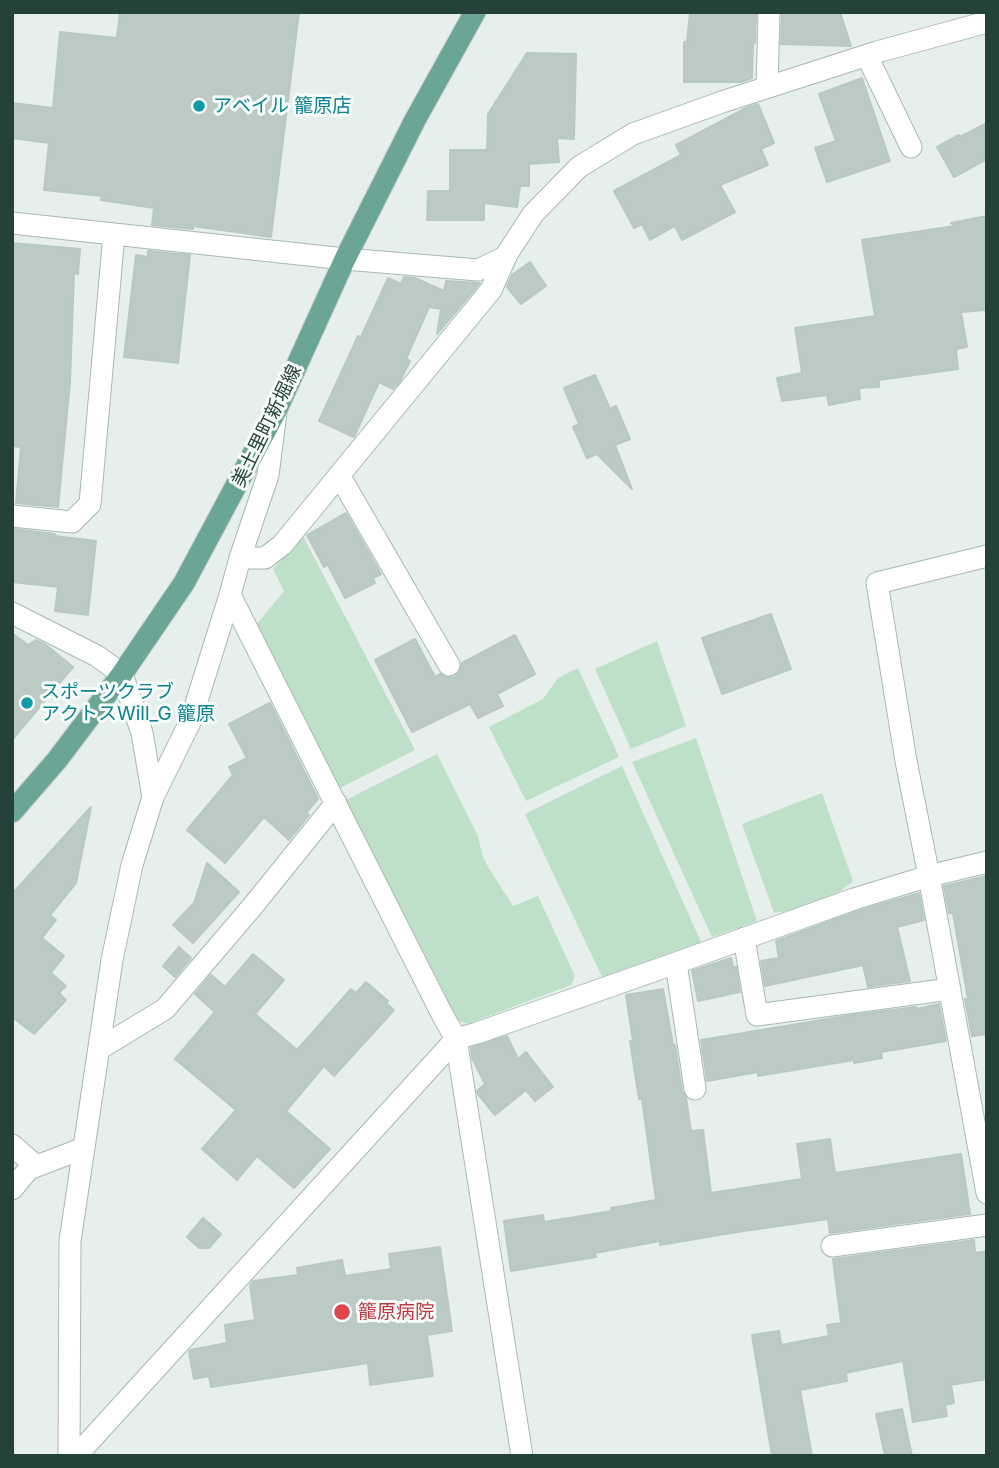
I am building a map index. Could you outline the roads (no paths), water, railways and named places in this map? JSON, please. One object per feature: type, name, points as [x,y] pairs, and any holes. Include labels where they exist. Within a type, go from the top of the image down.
[{"type":"main road","name":"美土里町新堀線","points":[[12,811],[57,760],[122,674],[184,583],[276,411],[345,259],[415,120],[475,12]]},
{"type":"street","points":[[767,87],[769,12]]},
{"type":"street","points":[[12,223],[345,259],[478,270],[505,257],[533,214],[579,167],[633,134],[767,87],[987,22]]},
{"type":"street","points":[[867,56],[911,147]]},
{"type":"street","points":[[12,516],[72,522],[90,504],[114,234]]},
{"type":"street","points":[[240,558],[265,558],[282,545],[491,290],[508,252]]},
{"type":"street","points":[[69,1456],[70,1241],[112,960],[129,878],[152,797],[191,720],[268,475],[276,411]]},
{"type":"street","points":[[339,475],[449,665]]},
{"type":"street","points":[[987,556],[877,583],[905,758],[987,1192]]},
{"type":"street","points":[[230,595],[456,1039],[522,1456]]},
{"type":"street","points":[[12,613],[97,656],[122,674],[142,733],[152,797]]},
{"type":"street","points":[[99,1049],[165,1009],[336,803]]},
{"type":"street","points":[[76,1456],[456,1039],[854,899],[987,862]]},
{"type":"street","points":[[744,938],[757,1015],[950,989]]},
{"type":"street","points":[[676,963],[695,1090]]},
{"type":"street","points":[[12,1145],[36,1166]]},
{"type":"street","points":[[12,1189],[29,1169],[84,1148]]},
{"type":"street","points":[[832,1246],[987,1225]]},
{"type":"place","name":"アベイル 籠原店","points":[[199,106]]},
{"type":"place","name":"スポーツクラブ アクトスWill_G 籠原","points":[[27,703]]},
{"type":"place","name":"籠原病院","points":[[342,1312]]}]
